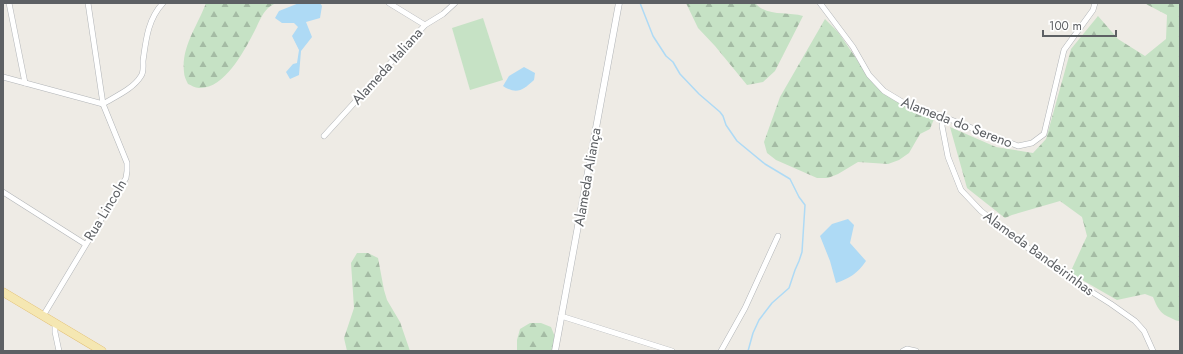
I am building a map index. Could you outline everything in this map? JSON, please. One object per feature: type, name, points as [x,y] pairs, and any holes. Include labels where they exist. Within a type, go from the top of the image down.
[{"type":"main road","points":[[3,292],[102,351]]},
{"type":"street","points":[[9,3],[25,83]]},
{"type":"street","name":"Rua Lincoln","points":[[43,316],[126,178],[127,164],[104,104],[88,3]]},
{"type":"street","points":[[3,77],[104,104],[130,87],[142,74],[148,28],[151,18],[163,3]]},
{"type":"street","points":[[389,3],[425,25]]},
{"type":"street","name":"Alameda Italiana","points":[[324,136],[425,25],[455,3]]},
{"type":"street","name":"Alameda Aliança","points":[[555,351],[619,3]]},
{"type":"street","name":"Alameda do Sereno","points":[[820,3],[853,47],[869,74],[884,91],[904,103],[943,116],[1018,146],[1032,143],[1044,134],[1064,50],[1093,10],[1095,3]]},
{"type":"street","name":"Alameda Bandeirinhas","points":[[943,116],[942,126],[948,157],[961,190],[981,211],[1037,255],[1064,275],[1111,304],[1135,321],[1144,331],[1153,351]]},
{"type":"street","points":[[3,192],[85,244]]},
{"type":"street","points":[[721,351],[745,308],[778,236]]},
{"type":"street","points":[[561,316],[672,351]]},
{"type":"street","points":[[55,323],[55,332],[59,351]]},
{"type":"street","points":[[903,351],[910,349],[916,351]]},
{"type":"green space","points":[[206,3],[276,3],[264,12],[244,51],[232,68],[217,83],[208,87],[198,88],[188,84],[184,75],[184,63],[185,54],[191,36]]},
{"type":"green space","points":[[686,3],[755,3],[765,10],[772,12],[803,16],[775,71],[763,82],[747,85],[698,28]]},
{"type":"green space","points":[[1144,3],[1180,3],[1180,321],[1167,316],[1162,312],[1153,297],[1145,294],[1117,300],[1070,273],[1087,236],[1082,217],[1060,201],[1005,218],[967,188],[950,127],[996,147],[1033,153],[1046,139],[1071,49],[1098,16],[1118,39],[1145,56],[1166,39],[1167,15]]},
{"type":"green space","points":[[483,18],[503,80],[470,90],[452,28]]},
{"type":"green space","points":[[825,19],[838,32],[873,83],[892,99],[934,119],[930,129],[920,134],[909,153],[899,160],[888,164],[858,162],[828,178],[817,178],[776,160],[767,153],[764,142],[780,97]]},
{"type":"green space","points":[[357,253],[368,253],[378,258],[387,300],[400,322],[410,351],[347,351],[344,338],[354,308],[351,263]]},
{"type":"green space","points":[[530,323],[541,323],[551,327],[555,337],[553,351],[517,351],[517,340],[520,329]]},
{"type":"water","points":[[299,3],[320,3],[322,6],[320,18],[306,22],[312,37],[301,51],[299,75],[290,79],[286,72],[293,64],[297,63],[299,50],[292,36],[298,27],[294,23],[282,23],[275,18],[279,11]]},
{"type":"water","points":[[524,67],[535,73],[534,80],[523,89],[516,91],[503,86],[509,76]]},
{"type":"water","points":[[848,219],[854,225],[850,243],[866,261],[853,275],[836,283],[830,261],[820,236],[832,224]]},
{"type":"waterway","points":[[640,3],[653,36],[666,56],[673,62],[680,74],[699,94],[720,112],[726,125],[737,141],[765,164],[790,179],[805,205],[802,252],[789,288],[772,303],[759,320],[753,333],[748,351]]}]
